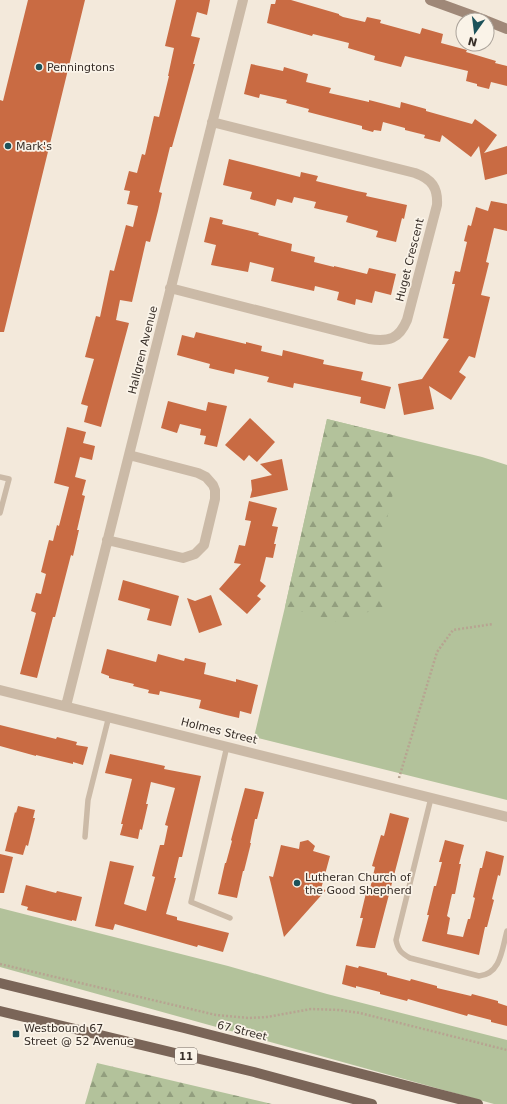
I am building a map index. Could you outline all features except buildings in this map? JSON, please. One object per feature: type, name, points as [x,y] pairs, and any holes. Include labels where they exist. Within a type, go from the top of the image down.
[{"type":"main road","name":"67 Street","points":[[0,983],[192,1030],[478,1104]]},
{"type":"main road","name":"11","points":[[0,1011],[254,1072],[372,1104]]},
{"type":"street","name":"Hallgren Avenue","points":[[66,706],[243,0]]},
{"type":"street","points":[[430,0],[464,12]]},
{"type":"street","points":[[495,23],[507,28]]},
{"type":"street","name":"Huget Crescent","points":[[170,288],[369,339],[384,340],[392,338],[399,334],[407,320],[437,205],[436,191],[433,185],[422,175],[212,122]]},
{"type":"street","points":[[107,540],[183,558],[190,557],[199,551],[206,538],[215,495],[213,485],[206,477],[192,470],[129,455]]},
{"type":"street","name":"Holmes Street","points":[[0,690],[109,716],[507,817]]},
{"type":"lane","points":[[0,477],[9,479],[0,513]]},
{"type":"lane","points":[[85,837],[88,800],[109,716]]},
{"type":"lane","points":[[228,746],[191,902],[230,918]]},
{"type":"lane","points":[[431,798],[396,940],[397,948],[410,958],[479,976],[487,975],[495,970],[507,931]]},
{"type":"path","points":[[396,789],[437,652],[453,630],[493,624]]},
{"type":"path","points":[[0,964],[216,1015],[249,1018],[267,1017],[311,1009],[339,1010],[360,1013],[507,1050]]},
{"type":"green space","points":[[327,419],[482,457],[507,465],[507,800],[254,737]]},
{"type":"green space","points":[[327,419],[396,436],[397,477],[382,539],[386,606],[338,622],[285,607]]},
{"type":"green space","points":[[0,908],[228,966],[327,994],[507,1040],[507,1104],[494,1104],[0,967]]},
{"type":"green space","points":[[97,1063],[272,1104],[85,1104]]},
{"type":"place","name":"Penningtons","points":[[39,67]]},
{"type":"place","name":"Mark's","points":[[8,146]]},
{"type":"place","name":"Lutheran Church of the Good Shepherd","points":[[297,883]]},
{"type":"place","name":"Westbound 67 Street @ 52 Avenue","points":[[16,1034]]}]
